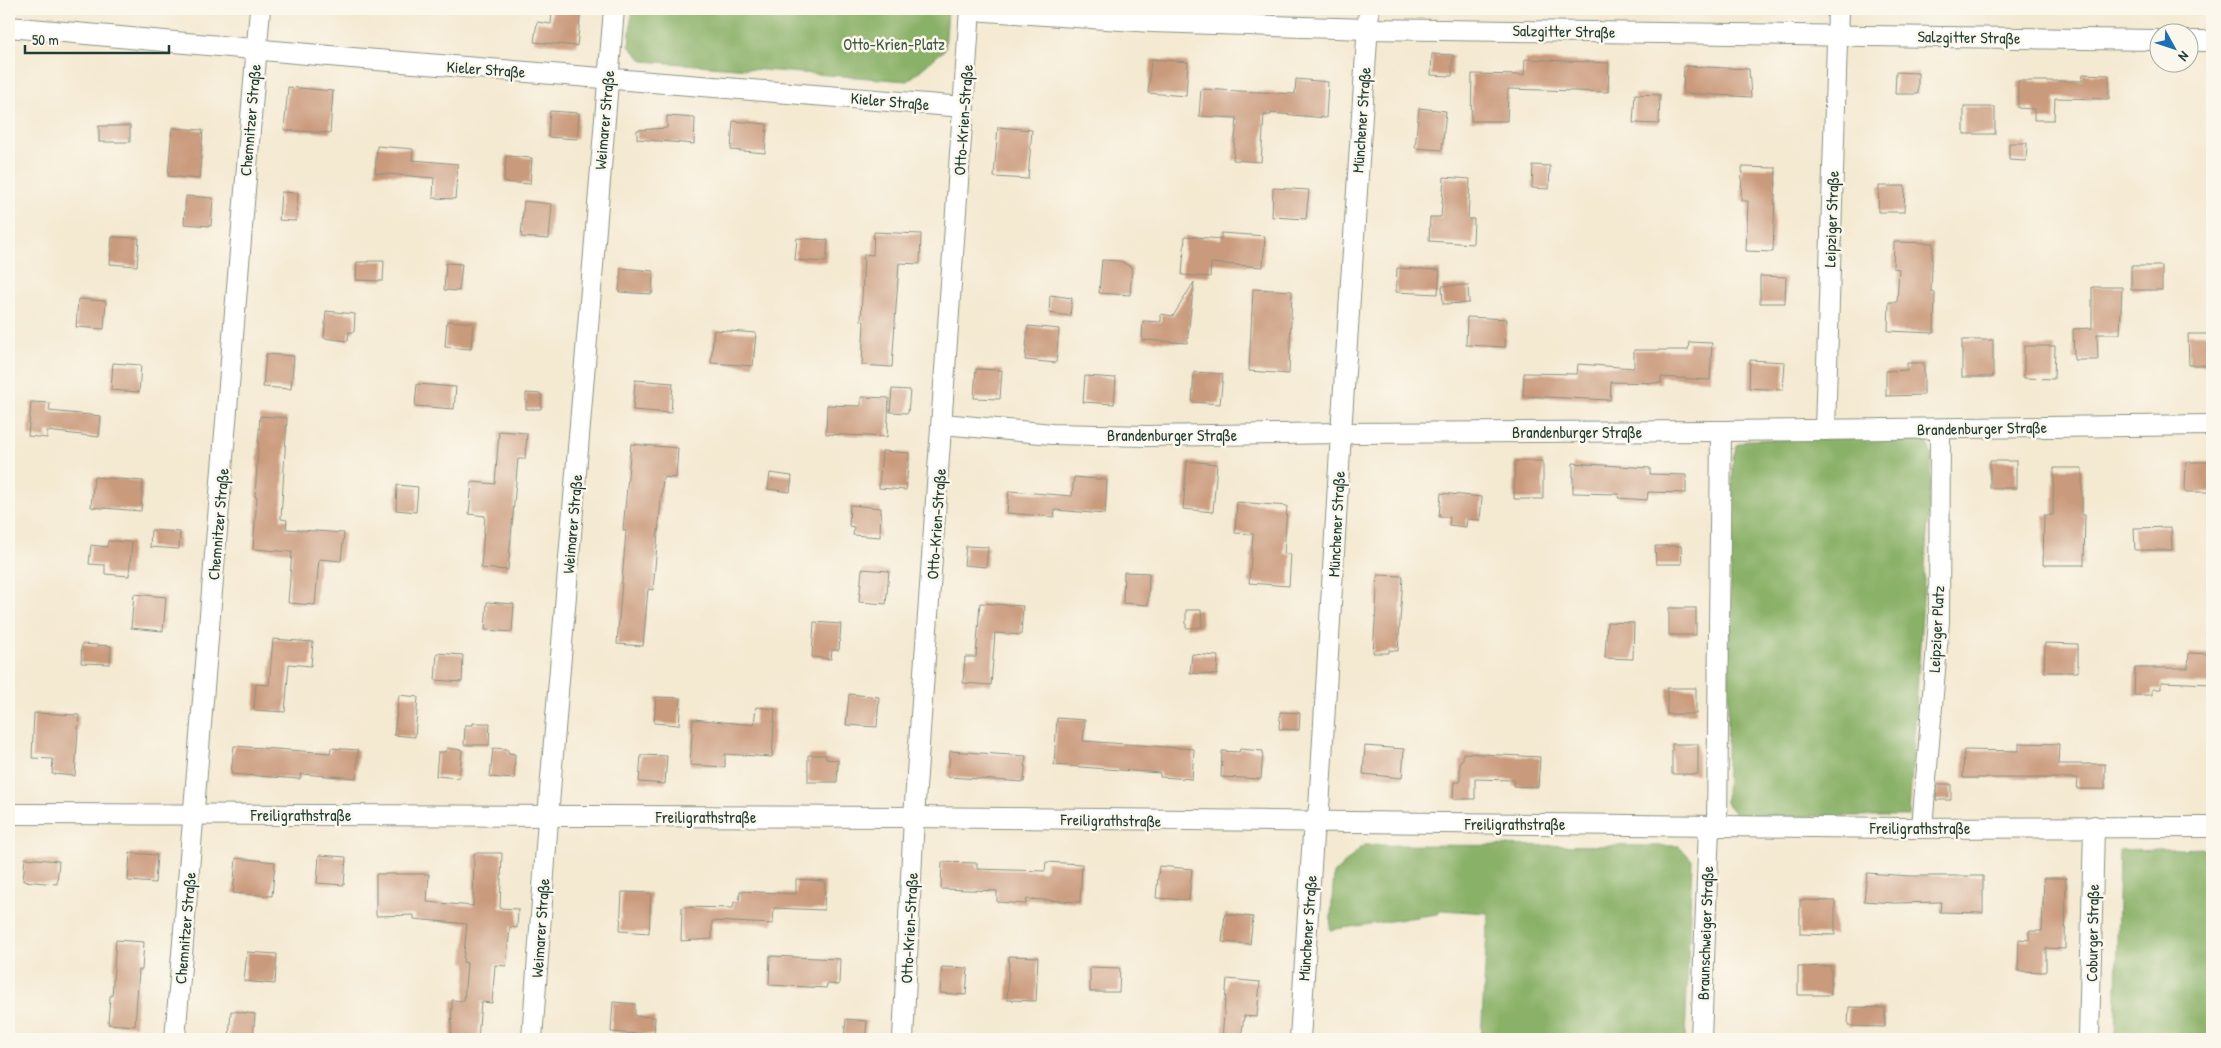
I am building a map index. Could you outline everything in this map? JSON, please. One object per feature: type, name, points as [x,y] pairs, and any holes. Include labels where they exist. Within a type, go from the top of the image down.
[{"type":"street","name":"Chemnitzer Straße","points":[[175,1039],[260,9]]},
{"type":"street","name":"Weimarer Straße","points":[[532,1039],[548,817],[614,9]]},
{"type":"street","name":"Salzgitter Straße","points":[[970,9],[1152,22],[1367,29],[2148,40]]},
{"type":"street","name":"Otto-Krien-Straße","points":[[903,1039],[914,817],[943,424],[970,9]]},
{"type":"street","name":"Münchener Straße","points":[[1300,1039],[1313,835],[1319,808],[1341,432],[1369,9]]},
{"type":"street","name":"Leipziger Straße","points":[[1825,430],[1838,9]]},
{"type":"street","name":"Kieler Straße","points":[[9,27],[256,50],[964,107]]},
{"type":"street","points":[[2198,41],[2212,41]]},
{"type":"street","name":"Brandenburger Straße","points":[[943,424],[1052,434],[1147,436],[1341,432],[1721,431],[2212,425]]},
{"type":"street","name":"Leipziger Platz","points":[[1922,828],[1939,621],[1940,429]]},
{"type":"street","points":[[1713,827],[1721,431]]},
{"type":"street","name":"Freiligrathstraße","points":[[9,814],[914,817],[1713,827],[2212,827]]},
{"type":"street","name":"Coburger Straße","points":[[2090,1039],[2094,826]]},
{"type":"street","name":"Braunschweiger Straße","points":[[1701,1039],[1713,827]]},
{"type":"green space","name":"Otto-Krien-Platz","points":[[632,9],[948,9],[945,49],[908,81],[643,61],[629,46]]},
{"type":"green space","points":[[1918,437],[1928,443],[1932,458],[1909,816],[1737,816],[1726,803],[1733,457],[1737,445],[1748,440]]},
{"type":"green space","points":[[1364,845],[1679,846],[1692,860],[1685,1039],[1481,1039],[1488,913],[1441,910],[1437,914],[1330,930],[1334,873]]},
{"type":"green space","points":[[2212,848],[2212,1039],[2115,1039],[2119,850]]},
{"type":"building","points":[[552,9],[581,9],[577,46],[534,42],[537,22],[551,24]]},
{"type":"building","points":[[1432,54],[1453,55],[1452,76],[1431,75]]},
{"type":"building","points":[[1151,59],[1188,62],[1186,96],[1148,93]]},
{"type":"building","points":[[1525,59],[1609,63],[1608,92],[1508,89],[1507,121],[1471,121],[1472,74],[1524,75]]},
{"type":"building","points":[[1684,66],[1749,69],[1751,97],[1683,93]]},
{"type":"building","points":[[1896,72],[1918,73],[1918,94],[1895,94]]},
{"type":"building","points":[[2083,74],[2109,75],[2109,99],[2055,98],[2054,120],[2034,120],[2034,109],[2018,108],[2018,81],[2082,81]]},
{"type":"building","points":[[1296,79],[1328,82],[1326,118],[1271,113],[1271,115],[1264,115],[1261,162],[1233,160],[1237,118],[1199,116],[1201,89],[1295,94]]},
{"type":"building","points":[[288,87],[333,91],[330,133],[284,130]]},
{"type":"building","points":[[1635,94],[1660,95],[1659,124],[1633,123]]},
{"type":"building","points":[[1964,107],[1995,107],[1995,134],[1964,134]]},
{"type":"building","points":[[1419,108],[1446,111],[1442,150],[1415,148]]},
{"type":"building","points":[[550,111],[579,113],[577,139],[548,137]]},
{"type":"building","points":[[667,116],[695,118],[694,144],[637,139],[637,130],[667,128]]},
{"type":"building","points":[[733,121],[767,124],[765,153],[731,150]]},
{"type":"building","points":[[99,126],[130,126],[130,142],[99,142]]},
{"type":"building","points":[[998,127],[1032,130],[1028,179],[994,177]]},
{"type":"building","points":[[172,128],[203,130],[199,179],[168,176]]},
{"type":"building","points":[[2009,143],[2027,143],[2026,161],[2009,160]]},
{"type":"building","points":[[377,146],[413,149],[412,160],[458,164],[455,199],[433,198],[434,178],[375,173]]},
{"type":"building","points":[[506,156],[532,158],[530,184],[504,182]]},
{"type":"building","points":[[1533,165],[1550,166],[1549,189],[1532,188]]},
{"type":"building","points":[[1742,167],[1776,168],[1773,252],[1746,251],[1748,201],[1741,201]]},
{"type":"building","points":[[1444,177],[1470,179],[1468,219],[1474,219],[1473,244],[1429,241],[1430,217],[1441,217]]},
{"type":"building","points":[[1879,186],[1905,186],[1904,212],[1878,212]]},
{"type":"building","points":[[1273,188],[1309,190],[1306,219],[1272,217]]},
{"type":"building","points":[[281,192],[298,193],[296,221],[279,220]]},
{"type":"building","points":[[186,196],[213,198],[211,226],[184,224]]},
{"type":"building","points":[[524,201],[552,204],[549,239],[521,237]]},
{"type":"building","points":[[874,232],[921,234],[920,264],[899,263],[892,367],[862,365],[864,321],[861,320],[864,254],[873,255]]},
{"type":"building","points":[[1221,233],[1265,236],[1263,267],[1211,263],[1210,277],[1182,275],[1185,236],[1221,239]]},
{"type":"building","points":[[112,237],[139,238],[137,266],[110,264]]},
{"type":"building","points":[[797,238],[828,240],[826,262],[795,260]]},
{"type":"building","points":[[1894,242],[1933,243],[1931,291],[1935,292],[1934,333],[1888,331],[1889,302],[1897,302],[1899,269],[1893,268]]},
{"type":"building","points":[[1102,260],[1121,261],[1132,268],[1130,295],[1099,293]]},
{"type":"building","points":[[384,261],[383,281],[356,280],[357,262]]},
{"type":"building","points":[[446,263],[462,264],[459,291],[444,290]]},
{"type":"building","points":[[2131,266],[2162,266],[2162,290],[2131,290]]},
{"type":"building","points":[[621,268],[653,271],[652,294],[619,292]]},
{"type":"building","points":[[1397,268],[1440,270],[1438,294],[1396,292]]},
{"type":"building","points":[[1760,276],[1786,277],[1785,303],[1760,303]]},
{"type":"building","points":[[1194,282],[1187,343],[1142,340],[1143,321],[1161,322],[1161,314],[1173,316]]},
{"type":"building","points":[[1468,285],[1469,303],[1443,304],[1442,286]]},
{"type":"building","points":[[2092,287],[2122,287],[2120,334],[2097,334],[2098,360],[2074,360],[2073,329],[2092,328]]},
{"type":"building","points":[[1253,289],[1292,291],[1289,374],[1249,371]]},
{"type":"building","points":[[1050,295],[1072,298],[1070,316],[1049,313]]},
{"type":"building","points":[[78,299],[106,301],[104,329],[76,327]]},
{"type":"building","points":[[326,311],[355,314],[354,332],[349,332],[348,341],[324,338]]},
{"type":"building","points":[[1467,317],[1507,319],[1505,347],[1466,345]]},
{"type":"building","points":[[447,321],[473,323],[471,349],[445,347]]},
{"type":"building","points":[[1028,326],[1059,329],[1056,363],[1025,360]]},
{"type":"building","points":[[714,330],[756,333],[753,366],[711,363]]},
{"type":"building","points":[[2188,334],[2212,334],[2212,365],[2189,365]]},
{"type":"building","points":[[1962,340],[1993,340],[1993,377],[1962,377]]},
{"type":"building","points":[[1689,342],[1712,343],[1710,380],[1661,377],[1661,383],[1611,382],[1610,400],[1523,396],[1524,373],[1577,374],[1578,364],[1634,368],[1634,350],[1688,350]]},
{"type":"building","points":[[2024,346],[2055,346],[2054,379],[2024,378]]},
{"type":"building","points":[[266,354],[294,356],[291,389],[263,387]]},
{"type":"building","points":[[1750,360],[1785,362],[1783,390],[1749,388]]},
{"type":"building","points":[[113,363],[141,365],[139,392],[111,390]]},
{"type":"building","points":[[1907,363],[1924,363],[1924,395],[1886,396],[1886,371],[1907,370]]},
{"type":"building","points":[[976,369],[1002,370],[1000,399],[974,398]]},
{"type":"building","points":[[1194,372],[1223,374],[1220,404],[1192,402]]},
{"type":"building","points":[[1085,376],[1116,378],[1114,404],[1083,402]]},
{"type":"building","points":[[635,380],[673,383],[671,413],[633,410]]},
{"type":"building","points":[[417,384],[456,387],[454,409],[415,406]]},
{"type":"building","points":[[892,389],[910,390],[908,413],[890,412]]},
{"type":"building","points":[[526,393],[541,394],[541,409],[526,409]]},
{"type":"building","points":[[861,397],[889,398],[887,437],[826,434],[827,405],[861,406]]},
{"type":"building","points":[[31,402],[50,403],[49,411],[101,416],[99,437],[47,431],[47,438],[28,436]]},
{"type":"building","points":[[260,416],[287,418],[281,519],[287,520],[286,529],[344,533],[341,561],[319,559],[315,605],[288,603],[292,552],[253,549]]},
{"type":"building","points":[[499,431],[527,433],[525,459],[518,459],[508,570],[481,568],[485,516],[469,514],[472,482],[495,484]]},
{"type":"building","points":[[631,444],[678,448],[676,478],[663,477],[653,590],[648,589],[643,646],[617,644],[626,531],[623,530]]},
{"type":"building","points":[[882,451],[909,453],[906,490],[879,488]]},
{"type":"building","points":[[1187,461],[1217,464],[1213,512],[1183,509]]},
{"type":"building","points":[[1515,461],[1543,461],[1543,499],[1514,499]]},
{"type":"building","points":[[1990,461],[2016,461],[2016,488],[1990,488]]},
{"type":"building","points":[[2186,462],[2212,462],[2212,492],[2185,492]]},
{"type":"building","points":[[1573,463],[1650,468],[1650,474],[1686,475],[1686,493],[1648,492],[1647,500],[1618,498],[1619,494],[1573,493]]},
{"type":"building","points":[[2054,468],[2082,468],[2082,515],[2085,515],[2084,565],[2043,565],[2044,515],[2053,515]]},
{"type":"building","points":[[770,473],[792,476],[790,492],[768,489]]},
{"type":"building","points":[[94,477],[143,481],[141,511],[91,507]]},
{"type":"building","points":[[1074,477],[1107,480],[1105,514],[1055,510],[1054,517],[1007,513],[1009,491],[1072,496]]},
{"type":"building","points":[[397,485],[418,487],[416,512],[396,510]]},
{"type":"building","points":[[1441,493],[1482,497],[1480,520],[1467,519],[1466,527],[1449,525],[1450,517],[1439,517]]},
{"type":"building","points":[[1237,502],[1287,506],[1284,554],[1291,554],[1289,586],[1249,583],[1253,534],[1235,533]]},
{"type":"building","points":[[850,505],[881,508],[880,537],[853,535],[854,527],[849,526]]},
{"type":"building","points":[[2171,527],[2172,550],[2135,550],[2134,528]]},
{"type":"building","points":[[151,530],[180,532],[179,549],[150,547]]},
{"type":"building","points":[[108,541],[132,542],[129,576],[105,574],[105,565],[89,564],[91,545],[107,547]]},
{"type":"building","points":[[966,546],[988,547],[986,567],[964,565]]},
{"type":"building","points":[[1655,546],[1681,546],[1682,564],[1656,564]]},
{"type":"building","points":[[862,569],[889,571],[886,604],[859,602]]},
{"type":"building","points":[[1124,572],[1149,573],[1148,605],[1123,603]]},
{"type":"building","points":[[1378,575],[1403,576],[1398,651],[1389,650],[1389,653],[1373,653]]},
{"type":"building","points":[[134,594],[166,597],[163,631],[131,628]]},
{"type":"building","points":[[487,602],[514,604],[512,632],[485,630]]},
{"type":"building","points":[[980,603],[1023,606],[1021,635],[995,633],[991,685],[963,683],[965,657],[976,657]]},
{"type":"building","points":[[1669,608],[1696,608],[1696,635],[1669,635]]},
{"type":"building","points":[[1186,610],[1201,610],[1202,627],[1186,628]]},
{"type":"building","points":[[814,622],[841,624],[839,650],[832,650],[831,659],[812,657]]},
{"type":"building","points":[[1607,622],[1634,623],[1633,659],[1605,658]]},
{"type":"building","points":[[273,639],[313,642],[311,666],[289,664],[285,712],[254,710],[256,684],[269,685]]},
{"type":"building","points":[[2045,643],[2078,644],[2078,672],[2044,672]]},
{"type":"building","points":[[82,644],[111,646],[110,664],[81,663]]},
{"type":"building","points":[[437,653],[463,655],[462,682],[435,680]]},
{"type":"building","points":[[2189,653],[2212,654],[2212,684],[2161,682],[2161,689],[2152,689],[2152,695],[2134,695],[2135,668],[2188,668]]},
{"type":"building","points":[[1192,654],[1218,656],[1217,675],[1190,673]]},
{"type":"building","points":[[1667,688],[1696,688],[1696,714],[1667,714]]},
{"type":"building","points":[[849,694],[879,697],[877,727],[846,725]]},
{"type":"building","points":[[399,695],[418,697],[415,737],[394,735]]},
{"type":"building","points":[[656,697],[681,698],[679,725],[654,723]]},
{"type":"building","points":[[756,707],[775,709],[772,757],[725,754],[725,767],[690,765],[693,719],[754,725]]},
{"type":"building","points":[[1280,712],[1300,713],[1299,730],[1279,729]]},
{"type":"building","points":[[34,713],[79,715],[75,776],[52,774],[53,759],[32,758]]},
{"type":"building","points":[[1057,718],[1085,720],[1083,741],[1194,749],[1192,779],[1160,777],[1160,773],[1054,765]]},
{"type":"building","points":[[473,723],[490,723],[489,745],[464,745],[465,725],[473,725]]},
{"type":"building","points":[[2019,743],[2059,744],[2058,764],[2105,764],[2105,789],[2077,789],[2078,778],[1963,778],[1964,750],[2019,751]]},
{"type":"building","points":[[1672,744],[1698,744],[1698,774],[1672,774]]},
{"type":"building","points":[[234,746],[330,753],[331,748],[358,750],[356,778],[301,774],[300,779],[231,774]]},
{"type":"building","points":[[1365,746],[1404,749],[1402,778],[1363,774]]},
{"type":"building","points":[[447,748],[462,750],[459,778],[436,776],[438,752],[445,752]]},
{"type":"building","points":[[493,748],[507,749],[509,753],[515,754],[514,779],[490,777]]},
{"type":"building","points":[[1240,749],[1263,751],[1261,779],[1221,777],[1222,751],[1239,752]]},
{"type":"building","points":[[950,751],[1026,756],[1024,782],[948,777]]},
{"type":"building","points":[[1463,753],[1540,757],[1538,787],[1513,786],[1514,780],[1475,779],[1475,799],[1453,799],[1454,782],[1460,782],[1460,761],[1463,759]]},
{"type":"building","points":[[641,755],[667,756],[665,784],[639,782]]},
{"type":"building","points":[[808,755],[826,755],[826,759],[838,760],[837,782],[808,782]]},
{"type":"building","points":[[1938,784],[1951,784],[1951,800],[1936,800]]},
{"type":"building","points":[[130,853],[157,855],[155,883],[128,881]]},
{"type":"building","points":[[474,853],[502,853],[500,908],[518,909],[517,928],[510,927],[506,966],[495,965],[492,1003],[481,1002],[478,1039],[451,1039],[452,1000],[464,1001],[467,963],[463,962],[467,924],[414,919],[414,915],[376,916],[376,874],[429,874],[427,902],[473,906]]},
{"type":"building","points":[[319,855],[346,857],[344,885],[317,883]]},
{"type":"building","points":[[25,858],[59,861],[57,884],[23,881]]},
{"type":"building","points":[[236,858],[275,862],[272,896],[233,893]]},
{"type":"building","points":[[942,862],[977,863],[977,869],[1045,871],[1046,862],[1082,864],[1080,902],[1027,899],[1026,904],[997,902],[997,891],[941,889]]},
{"type":"building","points":[[1159,866],[1192,869],[1189,900],[1156,898]]},
{"type":"building","points":[[1867,873],[1909,876],[1983,876],[1983,913],[1940,912],[1941,902],[1894,903],[1864,901]]},
{"type":"building","points":[[2044,878],[2066,878],[2065,949],[2046,948],[2046,972],[2018,971],[2019,939],[2029,940],[2029,931],[2042,931]]},
{"type":"building","points":[[796,879],[825,881],[824,910],[774,908],[773,924],[712,921],[712,939],[681,941],[682,907],[733,908],[734,902],[739,902],[740,891],[796,894]]},
{"type":"building","points":[[622,892],[651,893],[649,933],[620,931]]},
{"type":"building","points":[[1800,900],[1835,901],[1835,935],[1800,934]]},
{"type":"building","points":[[1225,914],[1253,917],[1250,944],[1222,942]]},
{"type":"building","points":[[116,940],[144,942],[142,970],[139,970],[135,1026],[108,1024]]},
{"type":"building","points":[[247,952],[277,954],[275,984],[244,981]]},
{"type":"building","points":[[770,956],[840,959],[839,985],[827,984],[826,988],[769,985]]},
{"type":"building","points":[[1009,956],[1038,957],[1036,1001],[1007,1000]]},
{"type":"building","points":[[1831,966],[1831,995],[1798,995],[1798,967]]},
{"type":"building","points":[[942,967],[968,968],[966,995],[940,993]]},
{"type":"building","points":[[1090,967],[1120,968],[1119,992],[1090,992]]},
{"type":"building","points":[[1227,979],[1260,982],[1257,1017],[1244,1016],[1241,1039],[1222,1039]]},
{"type":"building","points":[[613,1002],[635,1004],[635,1016],[655,1017],[654,1035],[611,1032]]},
{"type":"building","points":[[1849,1007],[1885,1008],[1885,1027],[1848,1026]]},
{"type":"building","points":[[231,1011],[255,1014],[253,1039],[229,1038]]},
{"type":"building","points":[[846,1019],[867,1021],[865,1039],[844,1039]]}]
